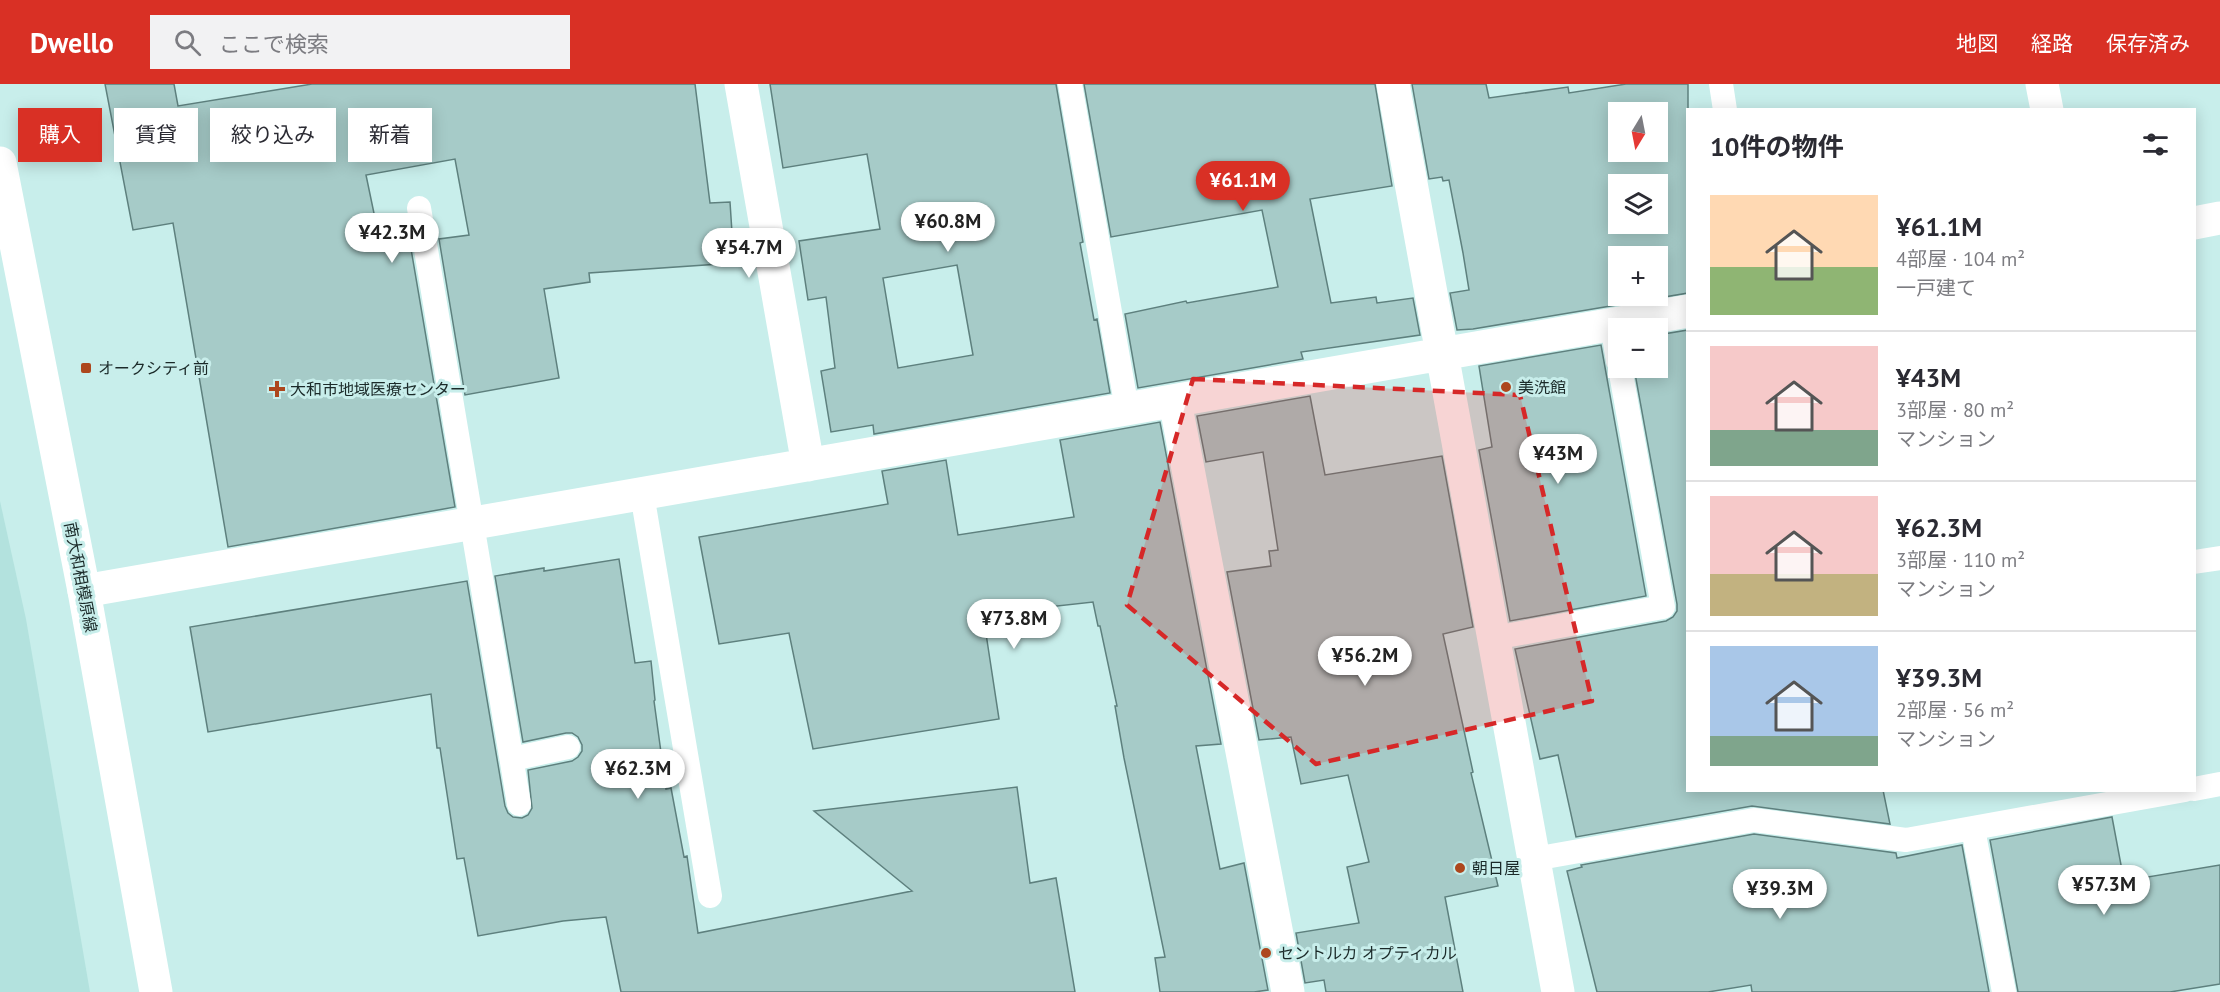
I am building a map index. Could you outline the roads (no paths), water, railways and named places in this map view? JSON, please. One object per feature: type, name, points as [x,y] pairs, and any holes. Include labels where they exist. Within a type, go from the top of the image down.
[{"type":"street","points":[[741,84],[808,465]]},
{"type":"street","points":[[1394,84],[1558,992]]},
{"type":"street","points":[[2042,84],[2047,108]]},
{"type":"street","name":"南大和相模原線","points":[[0,163],[84,591],[156,992]]},
{"type":"street","points":[[2196,223],[2220,218]]},
{"type":"street","points":[[1647,318],[1686,311]]},
{"type":"street","points":[[84,591],[1608,325]]},
{"type":"street","points":[[1175,401],[1287,992]]},
{"type":"lane","points":[[1070,84],[1127,409]]},
{"type":"lane","points":[[1721,84],[1725,108]]},
{"type":"lane","points":[[419,208],[519,804]]},
{"type":"lane","points":[[1494,638],[1663,607],[1622,378]]},
{"type":"lane","points":[[642,494],[710,896]]},
{"type":"lane","points":[[2196,561],[2220,558]]},
{"type":"lane","points":[[512,759],[568,747]]},
{"type":"lane","points":[[2196,789],[2220,784]]},
{"type":"lane","points":[[1534,859],[1754,820],[1906,840],[2174,792]]},
{"type":"lane","points":[[1973,829],[2004,992]]},
{"type":"place","name":"オークシティ前","points":[[86,368]]},
{"type":"place","name":"美洗館","points":[[1506,387]]},
{"type":"place","name":"大和市地域医療センター","points":[[277,389]]},
{"type":"place","name":"朝日屋","points":[[1460,868]]},
{"type":"place","name":"セントルカ オプティカル","points":[[1266,953]]}]
